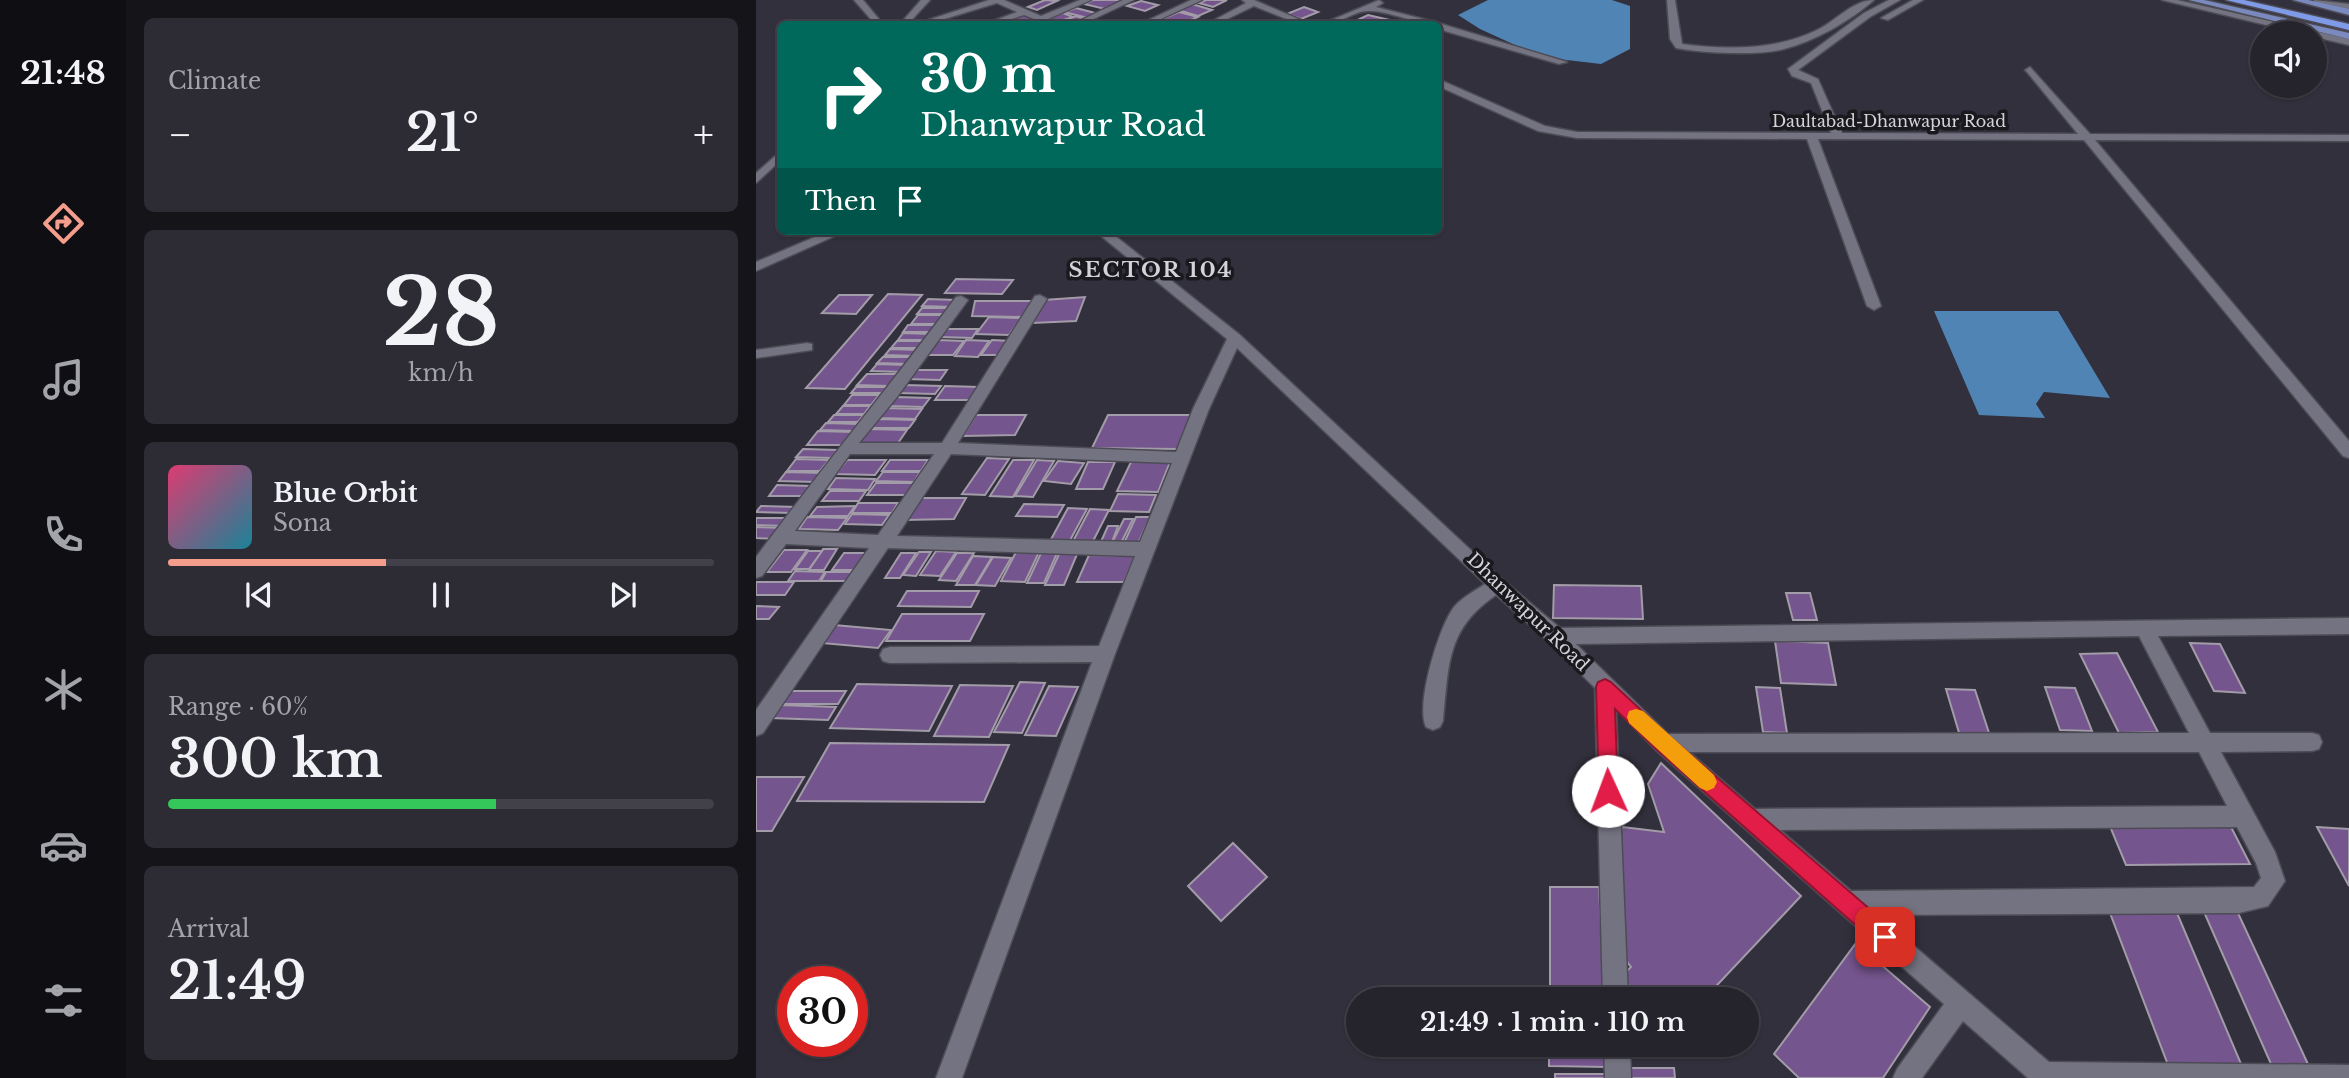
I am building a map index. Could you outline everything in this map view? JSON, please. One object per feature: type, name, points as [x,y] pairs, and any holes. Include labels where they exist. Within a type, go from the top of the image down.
[{"type":"highway","points":[[2271,0],[2349,17]]},
{"type":"highway","points":[[2228,4],[2348,35]]},
{"type":"main road","points":[[2193,0],[2228,4]]},
{"type":"main road","points":[[2297,0],[2349,9]]},
{"type":"street","points":[[858,0],[876,21]]},
{"type":"street","points":[[907,21],[926,0]]},
{"type":"street","points":[[930,21],[997,0],[1045,21]]},
{"type":"street","points":[[1040,19],[1087,0]]},
{"type":"street","points":[[1084,21],[1130,0]]},
{"type":"street","points":[[1151,21],[1198,0]]},
{"type":"street","points":[[1334,21],[1385,0]]},
{"type":"street","points":[[1671,0],[1675,39],[1679,46],[1691,50],[1781,47],[1820,32],[1870,0]]},
{"type":"street","points":[[1838,136],[1815,81],[1795,74],[1793,69],[1867,15],[1896,0]]},
{"type":"street","points":[[1853,26],[1878,21],[1919,0]]},
{"type":"street","points":[[2166,0],[2257,21]]},
{"type":"street","points":[[2318,0],[2349,9]]},
{"type":"street","points":[[1216,21],[1249,1],[1299,21]]},
{"type":"street","points":[[1368,8],[1420,21]]},
{"type":"street","points":[[998,21],[1024,12]]},
{"type":"street","points":[[1442,27],[1562,62]]},
{"type":"street","points":[[1820,32],[1836,36]]},
{"type":"street","points":[[2327,37],[2348,35]]},
{"type":"street","points":[[2030,71],[2208,280],[2349,452]]},
{"type":"street","points":[[1808,77],[1804,81],[1825,136]]},
{"type":"street","name":"Daultabad-Dhanwapur Road","points":[[1442,84],[1556,133],[2349,138]]},
{"type":"street","points":[[1811,136],[1874,306]]},
{"type":"street","points":[[756,180],[777,158]]},
{"type":"street","points":[[756,267],[831,235]]},
{"type":"street","name":"Dhanwapur Road","points":[[1106,235],[1235,338],[1497,585],[1556,636],[1663,743],[2046,1076]]},
{"type":"street","points":[[756,727],[946,450],[983,392],[1012,338],[1040,299]]},
{"type":"street","points":[[756,571],[846,448],[900,384],[961,300]]},
{"type":"street","points":[[949,1078],[1105,654],[1183,458],[1235,338]]},
{"type":"street","points":[[756,354],[807,347]]},
{"type":"street","points":[[846,448],[1004,449],[1183,458]]},
{"type":"street","points":[[783,537],[1002,547],[1148,549]]},
{"type":"street","points":[[1433,721],[1441,662],[1451,633],[1461,612],[1497,585]]},
{"type":"street","points":[[1556,636],[2349,626]]},
{"type":"street","points":[[1848,903],[2225,902],[2260,898],[2273,881],[2267,860],[2144,628]]},
{"type":"street","points":[[890,655],[1105,654]]},
{"type":"street","points":[[1605,687],[1615,987]]},
{"type":"street","points":[[1663,743],[2312,742]]},
{"type":"street","points":[[1751,820],[2245,816]]},
{"type":"street","points":[[1906,1078],[1960,1003]]},
{"type":"street","points":[[1617,1057],[1618,1078]]},
{"type":"street","points":[[2046,1076],[2349,1077]]},
{"type":"water","points":[[1488,0],[1612,0],[1630,6],[1630,49],[1601,64],[1541,57],[1480,29],[1458,15]]},
{"type":"water","points":[[1934,311],[2058,311],[2110,398],[2044,392],[2036,404],[2045,418],[1979,415]]},
{"type":"building","points":[[1045,0],[1057,1],[1037,10],[1028,7]]},
{"type":"building","points":[[1093,0],[1124,1],[1105,9],[1084,4]]},
{"type":"building","points":[[1206,0],[1227,0],[1213,7],[1199,3]]},
{"type":"building","points":[[1141,1],[1158,5],[1145,11],[1127,6]]},
{"type":"building","points":[[1192,4],[1212,10],[1198,16],[1178,10]]},
{"type":"building","points":[[1304,7],[1318,12],[1301,19],[1287,14]]},
{"type":"building","points":[[1076,8],[1099,14],[1088,18],[1064,12]]},
{"type":"building","points":[[1179,12],[1198,17],[1188,21],[1162,19]]},
{"type":"building","points":[[1063,13],[1073,17],[1060,21],[1045,19]]},
{"type":"building","points":[[1024,14],[1039,20],[1015,21],[1010,19]]},
{"type":"building","points":[[1368,15],[1394,21],[1355,21]]},
{"type":"building","points":[[1076,16],[1085,19],[1079,21],[1064,21]]},
{"type":"building","points":[[956,279],[1013,280],[1002,294],[945,293]]},
{"type":"building","points":[[888,294],[922,295],[845,389],[806,388]]},
{"type":"building","points":[[839,295],[872,295],[856,314],[822,313]]},
{"type":"building","points":[[1085,297],[1076,321],[1033,323],[1044,300]]},
{"type":"building","points":[[928,299],[956,300],[951,307],[922,306]]},
{"type":"building","points":[[975,301],[1034,301],[1024,317],[972,316]]},
{"type":"building","points":[[922,308],[950,308],[945,314],[917,314]]},
{"type":"building","points":[[918,315],[946,315],[939,324],[911,324]]},
{"type":"building","points":[[989,317],[1021,318],[1009,335],[976,334]]},
{"type":"building","points":[[908,325],[937,325],[931,332],[903,332]]},
{"type":"building","points":[[946,329],[978,329],[972,338],[940,337]]},
{"type":"building","points":[[903,333],[931,334],[926,340],[898,340]]},
{"type":"building","points":[[937,340],[964,341],[953,355],[925,355]]},
{"type":"building","points":[[966,340],[989,341],[978,357],[955,356]]},
{"type":"building","points":[[992,340],[1009,341],[999,355],[981,355]]},
{"type":"building","points":[[897,341],[926,341],[921,348],[891,348]]},
{"type":"building","points":[[890,349],[920,350],[915,356],[885,355]]},
{"type":"building","points":[[883,357],[913,357],[908,364],[877,363]]},
{"type":"building","points":[[877,364],[907,365],[902,372],[871,371]]},
{"type":"building","points":[[914,370],[947,370],[940,380],[907,379]]},
{"type":"building","points":[[867,374],[898,374],[889,386],[857,385]]},
{"type":"building","points":[[905,385],[941,386],[935,394],[899,393]]},
{"type":"building","points":[[945,386],[979,387],[970,400],[935,400]]},
{"type":"building","points":[[856,387],[887,387],[882,393],[851,393]]},
{"type":"building","points":[[852,395],[879,395],[871,405],[844,405]]},
{"type":"building","points":[[896,397],[930,398],[923,407],[889,406]]},
{"type":"building","points":[[843,406],[870,406],[864,414],[836,414]]},
{"type":"building","points":[[886,408],[922,409],[915,419],[879,418]]},
{"type":"building","points":[[834,415],[864,415],[858,422],[828,422]]},
{"type":"building","points":[[976,415],[1026,415],[1015,435],[963,436]]},
{"type":"building","points":[[1108,415],[1192,415],[1179,449],[1092,448]]},
{"type":"building","points":[[879,419],[915,420],[909,428],[872,428]]},
{"type":"building","points":[[826,423],[859,424],[854,431],[820,430]]},
{"type":"building","points":[[870,429],[907,430],[896,446],[857,445]]},
{"type":"building","points":[[818,431],[854,432],[844,445],[807,445]]},
{"type":"building","points":[[803,449],[838,450],[831,458],[796,457]]},
{"type":"building","points":[[987,458],[1009,459],[985,495],[962,494]]},
{"type":"building","points":[[796,459],[829,460],[820,471],[787,471]]},
{"type":"building","points":[[847,460],[886,460],[875,475],[836,474]]},
{"type":"building","points":[[890,460],[928,460],[921,471],[882,471]]},
{"type":"building","points":[[1013,460],[1034,460],[1013,497],[990,496]]},
{"type":"building","points":[[1037,460],[1054,461],[1033,497],[1015,496]]},
{"type":"building","points":[[1058,461],[1084,463],[1071,484],[1044,481]]},
{"type":"building","points":[[1088,462],[1115,462],[1103,489],[1076,489]]},
{"type":"building","points":[[1131,462],[1170,462],[1158,492],[1117,491]]},
{"type":"building","points":[[786,472],[822,473],[815,482],[779,481]]},
{"type":"building","points":[[883,472],[920,472],[914,482],[876,481]]},
{"type":"building","points":[[836,478],[875,479],[868,490],[828,489]]},
{"type":"building","points":[[876,483],[914,483],[906,495],[867,495]]},
{"type":"building","points":[[777,485],[812,486],[804,496],[769,496]]},
{"type":"building","points":[[830,491],[866,491],[859,501],[822,501]]},
{"type":"building","points":[[1118,494],[1156,495],[1149,512],[1110,511]]},
{"type":"building","points":[[918,498],[966,498],[954,519],[904,520]]},
{"type":"building","points":[[858,503],[898,503],[892,513],[852,513]]},
{"type":"building","points":[[1024,504],[1064,505],[1057,517],[1016,516]]},
{"type":"building","points":[[761,506],[797,507],[792,513],[756,512]]},
{"type":"building","points":[[855,506],[848,516],[810,516],[817,507]]},
{"type":"building","points":[[1068,508],[1087,509],[1068,544],[1049,543]]},
{"type":"building","points":[[1090,509],[1109,510],[1091,545],[1071,545]]},
{"type":"building","points":[[852,514],[889,515],[882,525],[845,524]]},
{"type":"building","points":[[807,517],[847,518],[838,530],[799,529]]},
{"type":"building","points":[[1136,517],[1150,517],[1137,546],[1123,545]]},
{"type":"building","points":[[756,518],[790,518],[784,526],[756,525]]},
{"type":"building","points":[[1124,519],[1133,519],[1120,545],[1111,545]]},
{"type":"building","points":[[1108,526],[1118,526],[1110,547],[1099,546]]},
{"type":"building","points":[[756,527],[784,528],[775,539],[756,538]]},
{"type":"building","points":[[823,549],[837,549],[824,570],[809,570]]},
{"type":"building","points":[[784,550],[807,550],[791,572],[767,572]]},
{"type":"building","points":[[808,551],[822,551],[809,569],[795,569]]},
{"type":"building","points":[[936,551],[956,552],[940,576],[920,575]]},
{"type":"building","points":[[1042,551],[1058,551],[1044,583],[1027,583]]},
{"type":"building","points":[[919,552],[931,552],[916,576],[903,575]]},
{"type":"building","points":[[1016,552],[1039,552],[1025,582],[1001,581]]},
{"type":"building","points":[[1060,552],[1078,552],[1064,585],[1045,585]]},
{"type":"building","points":[[844,553],[866,553],[854,570],[832,570]]},
{"type":"building","points":[[901,553],[916,553],[900,578],[885,578]]},
{"type":"building","points":[[957,553],[974,553],[956,581],[939,580]]},
{"type":"building","points":[[1089,555],[1135,556],[1124,582],[1077,582]]},
{"type":"building","points":[[973,556],[992,557],[975,585],[956,585]]},
{"type":"building","points":[[993,557],[1011,558],[995,586],[976,585]]},
{"type":"building","points":[[795,571],[825,572],[819,581],[788,581]]},
{"type":"building","points":[[826,572],[853,572],[848,581],[821,581]]},
{"type":"building","points":[[756,582],[794,582],[785,595],[756,595]]},
{"type":"building","points":[[1554,585],[1641,586],[1643,619],[1553,618]]},
{"type":"building","points":[[907,591],[979,591],[971,607],[898,606]]},
{"type":"building","points":[[1786,593],[1810,593],[1817,620],[1793,620]]},
{"type":"building","points":[[756,606],[779,607],[769,619],[756,619]]},
{"type":"building","points":[[902,614],[984,614],[970,641],[886,641]]},
{"type":"building","points":[[834,625],[891,630],[878,648],[821,643]]},
{"type":"building","points":[[1775,641],[1828,643],[1836,685],[1781,683]]},
{"type":"building","points":[[2190,643],[2220,644],[2245,693],[2214,691]]},
{"type":"building","points":[[2117,653],[2158,732],[2119,733],[2080,654]]},
{"type":"building","points":[[1020,682],[1045,683],[1022,733],[994,732]]},
{"type":"building","points":[[857,684],[952,686],[929,731],[830,728]]},
{"type":"building","points":[[960,685],[1013,686],[989,737],[934,736]]},
{"type":"building","points":[[1049,686],[1078,687],[1056,736],[1025,735]]},
{"type":"building","points":[[1756,687],[1780,688],[1787,733],[1763,732]]},
{"type":"building","points":[[2045,687],[2075,688],[2092,731],[2060,730]]},
{"type":"building","points":[[1946,689],[1975,690],[1990,736],[1960,736]]},
{"type":"building","points":[[789,691],[846,691],[838,704],[781,704]]},
{"type":"building","points":[[780,705],[836,707],[828,720],[771,718]]},
{"type":"building","points":[[830,743],[1009,745],[984,802],[797,801]]},
{"type":"building","points":[[1661,763],[1801,896],[1715,987],[1630,987],[1621,977],[1631,967],[1616,948],[1617,837],[1623,827],[1664,832],[1648,784]]},
{"type":"building","points":[[756,777],[804,777],[772,831],[756,831]]},
{"type":"building","points":[[2229,823],[2250,864],[2126,865],[2109,824]]},
{"type":"building","points":[[2317,827],[2349,829],[2349,886]]},
{"type":"building","points":[[1233,843],[1267,877],[1221,921],[1188,886]]},
{"type":"building","points":[[1550,887],[1599,887],[1604,986],[1550,987]]},
{"type":"building","points":[[2204,912],[2238,913],[2313,1075],[2275,1073]]},
{"type":"building","points":[[2110,913],[2177,913],[2247,1078],[2173,1078]]},
{"type":"building","points":[[1856,943],[1930,1007],[1883,1078],[1799,1078],[1774,1054]]},
{"type":"building","points":[[1549,1057],[1607,1057],[1607,1067],[1549,1066]]},
{"type":"building","points":[[1628,1068],[1674,1068],[1675,1078],[1629,1078]]},
{"type":"building","points":[[1555,1074],[1608,1074],[1608,1078],[1555,1078]]},
{"type":"slow traffic","points":[[1636,717],[1707,782]]},
{"type":"district","name":"SECTOR 104","points":[[1151,270]]},
{"type":"route","points":[[1608,791],[1605,687],[1663,743],[1885,937]]}]
